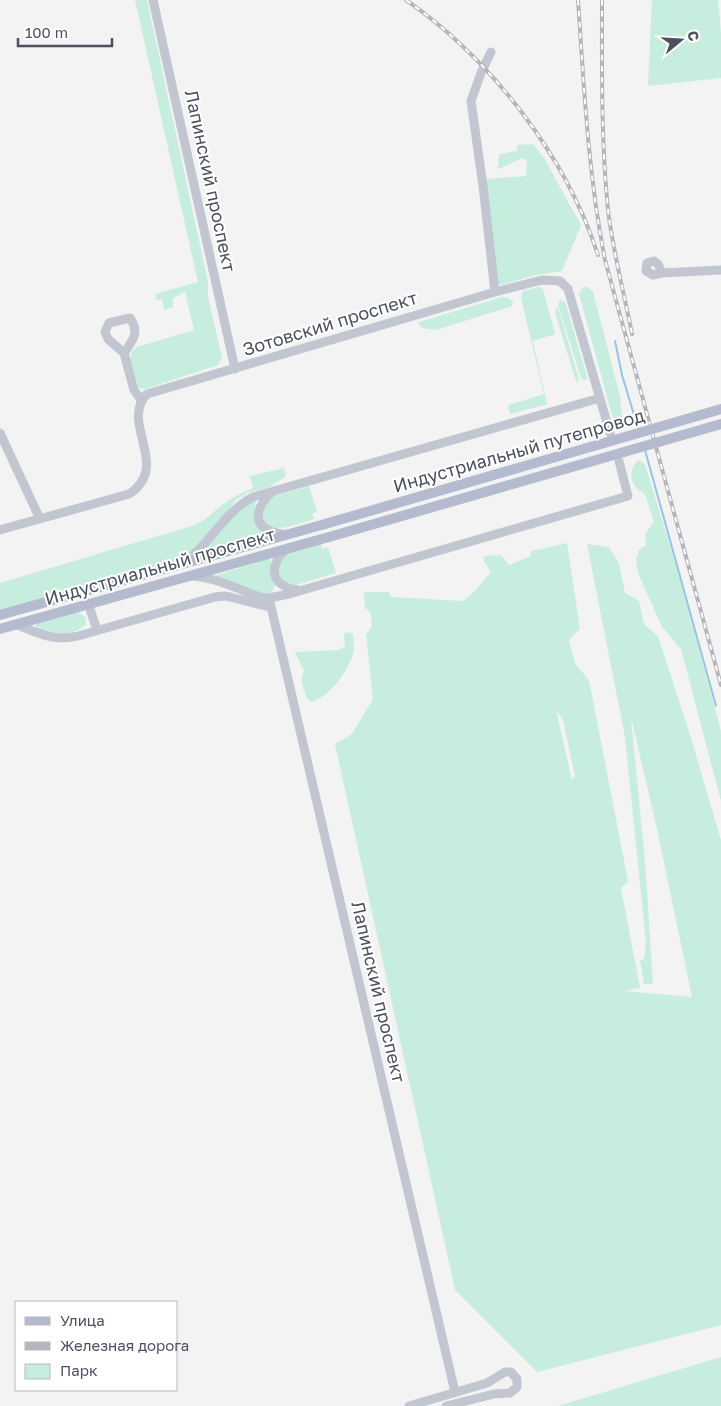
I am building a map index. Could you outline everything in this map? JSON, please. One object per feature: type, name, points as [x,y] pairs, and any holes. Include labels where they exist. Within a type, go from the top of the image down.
[{"type":"main road","name":"Индустриальный путепровод","points":[[325,524],[721,409]]},
{"type":"main road","name":"Индустриальный путепровод","points":[[329,537],[721,424]]},
{"type":"main road","name":"Индустриальный проспект","points":[[0,615],[325,524]]},
{"type":"main road","name":"Индустриальный проспект","points":[[0,629],[329,537]]},
{"type":"street","name":"Лапинский проспект","points":[[154,0],[235,369]]},
{"type":"street","points":[[491,52],[471,101],[495,292]]},
{"type":"street","points":[[662,272],[721,270]]},
{"type":"street","name":"Зотовский проспект","points":[[141,400],[147,394],[155,391],[495,292],[531,282],[553,279],[560,281],[568,289],[610,433]]},
{"type":"street","points":[[0,530],[129,494],[141,484],[147,470],[138,414],[141,400],[134,390],[124,354]]},
{"type":"street","points":[[182,563],[196,553],[222,522],[242,503],[253,497],[600,398]]},
{"type":"street","points":[[0,433],[40,518]]},
{"type":"street","points":[[15,624],[60,639],[73,637],[199,600],[226,596],[265,606],[270,602],[301,590],[628,496],[618,461]]},
{"type":"street","points":[[274,490],[259,507],[259,522],[264,528],[285,535]]},
{"type":"street","points":[[289,548],[276,560],[275,576],[285,587],[301,590]]},
{"type":"street","points":[[185,576],[205,577],[270,602]]},
{"type":"street","name":"Лапинский проспект","points":[[270,602],[455,1392]]},
{"type":"street","points":[[88,603],[97,630]]},
{"type":"street","points":[[409,1406],[491,1381],[506,1372],[511,1372],[517,1379],[517,1387],[510,1393],[494,1394],[446,1406]]},
{"type":"green space","points":[[135,0],[147,0],[208,282],[208,296],[222,358],[218,365],[145,389],[138,386],[130,359],[132,351],[137,347],[194,330],[185,292],[173,298],[173,307],[164,310],[162,299],[156,300],[155,294],[198,282]]},
{"type":"green space","points":[[652,0],[718,0],[721,33],[721,78],[648,86]]},
{"type":"green space","points":[[533,144],[544,158],[581,225],[562,271],[536,275],[501,285],[496,283],[485,179],[526,176],[527,161],[523,158],[498,169],[499,154],[517,151],[517,145]]},
{"type":"green space","points":[[539,287],[543,289],[555,334],[533,341],[547,404],[511,414],[508,409],[509,405],[544,394],[521,298],[523,291]]},
{"type":"green space","points":[[583,287],[588,287],[593,292],[620,396],[622,417],[620,421],[615,421],[612,415],[579,294]]},
{"type":"green space","points":[[502,297],[509,298],[513,302],[512,306],[436,330],[422,328],[419,324],[419,322]]},
{"type":"green space","points":[[560,300],[566,304],[587,377],[586,380],[581,378],[558,305]]},
{"type":"green space","points":[[556,307],[559,311],[579,379],[578,383],[575,379],[555,312]]},
{"type":"green space","points":[[638,460],[644,463],[647,471],[678,572],[721,731],[721,801],[681,649],[662,627],[638,573],[636,559],[639,550],[646,545],[645,534],[654,522],[645,494],[633,483],[632,469]]},
{"type":"green space","points":[[284,468],[286,476],[270,487],[247,493],[236,500],[197,549],[188,557],[0,610],[0,583],[195,525],[229,501],[253,488],[250,476]]},
{"type":"green space","points":[[309,486],[317,512],[312,514],[314,519],[279,528],[266,525],[262,507],[271,497]]},
{"type":"green space","points":[[256,500],[254,517],[263,532],[262,534],[208,550],[207,547],[236,510]]},
{"type":"green space","points":[[321,543],[322,549],[328,547],[336,573],[296,585],[289,584],[283,580],[278,568],[284,557],[291,552]]},
{"type":"green space","points":[[567,543],[580,629],[569,640],[575,664],[589,680],[628,881],[621,888],[640,988],[623,991],[692,997],[657,829],[631,717],[645,861],[653,984],[644,984],[640,960],[644,959],[646,943],[625,737],[587,544],[609,547],[619,563],[625,593],[639,601],[644,624],[658,636],[721,840],[721,1325],[537,1372],[455,1290],[335,744],[352,734],[373,699],[366,635],[372,626],[370,611],[365,608],[364,592],[389,592],[391,597],[463,601],[475,591],[491,572],[483,560],[484,556],[501,555],[509,565],[531,556],[531,551]],"holes":[[[556,710],[563,720],[575,776],[572,780]]]},
{"type":"green space","points":[[270,558],[270,571],[275,586],[271,594],[265,595],[216,575]]},
{"type":"green space","points":[[78,612],[86,618],[86,624],[74,632],[55,634],[35,629],[36,624]]},
{"type":"green space","points":[[347,632],[353,634],[354,646],[351,661],[332,689],[312,702],[307,699],[301,680],[304,671],[295,652],[339,650],[345,646],[344,634]]},
{"type":"green space","points":[[721,1357],[721,1406],[558,1406]]},
{"type":"waterway","points":[[615,341],[622,375],[638,428]]},
{"type":"waterway","points":[[645,450],[716,706]]},
{"type":"railway","points":[[406,0],[467,51],[522,112],[546,146],[566,182],[584,218],[598,255]]},
{"type":"railway","points":[[578,0],[594,195],[605,260],[721,685]]},
{"type":"railway","points":[[602,0],[603,131],[608,210],[632,334]]}]
